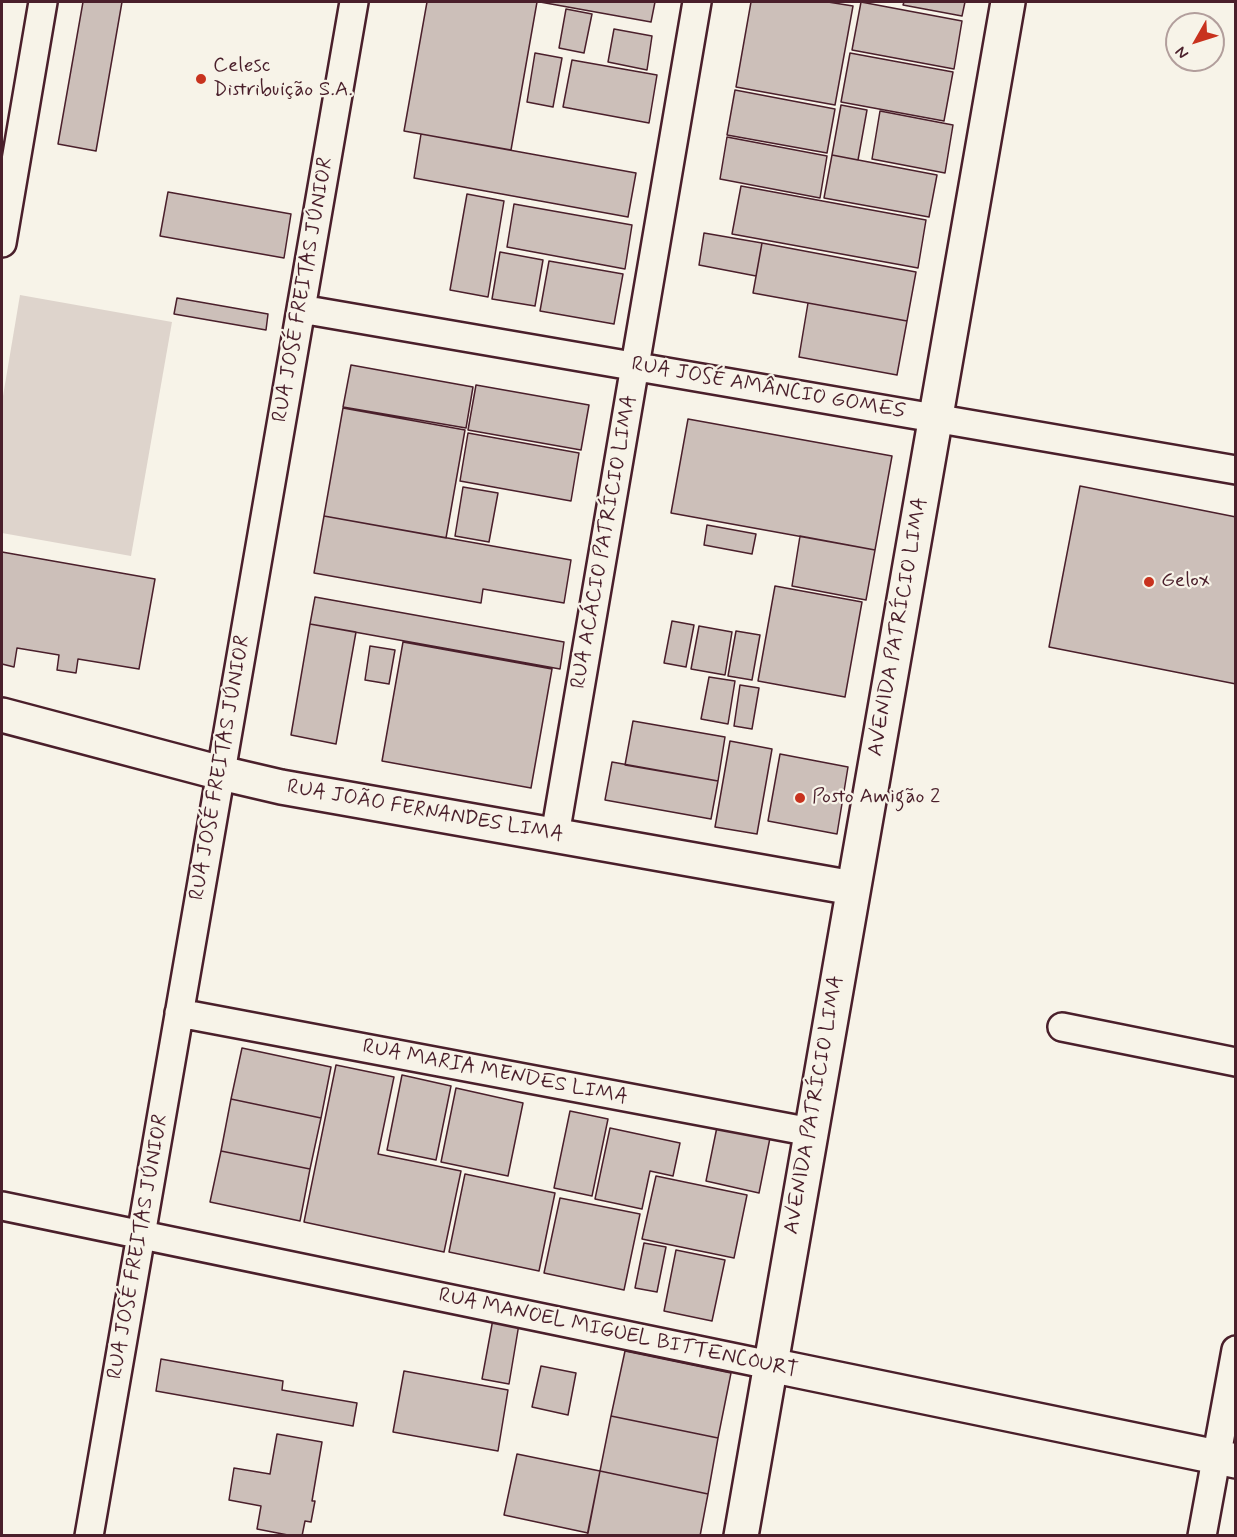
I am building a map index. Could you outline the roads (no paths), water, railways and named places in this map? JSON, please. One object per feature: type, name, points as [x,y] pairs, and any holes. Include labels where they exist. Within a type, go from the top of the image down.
[{"type":"main road","name":"AVENIDA PATRÍCIO LIMA","points":[[741,1536],[1008,2]]},
{"type":"main road","name":"RUA JOÃO FERNANDES LIMA","points":[[2,715],[220,773],[280,786],[854,888]]},
{"type":"main road","name":"RUA MANOEL MIGUEL BITTENCOURT","points":[[770,1365],[1226,1459]]},
{"type":"street","points":[[2,243],[43,2]]},
{"type":"street","name":"RUA JOSÉ FREITAS JÚNIOR","points":[[89,1536],[354,2]]},
{"type":"street","name":"RUA ACÁCIO PATRÍCIO LIMA","points":[[555,835],[697,2]]},
{"type":"street","name":"RUA JOSÉ AMÂNCIO GOMES","points":[[301,309],[1236,470]]},
{"type":"street","name":"RUA MARIA MENDES LIMA","points":[[179,1014],[811,1132]]},
{"type":"street","points":[[1062,1027],[1236,1062]]},
{"type":"street","name":"RUA MANOEL MIGUEL BITTENCOURT","points":[[2,1206],[770,1365]]},
{"type":"street","points":[[1202,1536],[1226,1459],[1236,1350]]},
{"type":"place","name":"Celesc Distribuição S.A.","points":[[201,79]]},
{"type":"place","name":"Gelox","points":[[1149,582]]},
{"type":"place","name":"Posto Amigão 2","points":[[800,798]]}]
